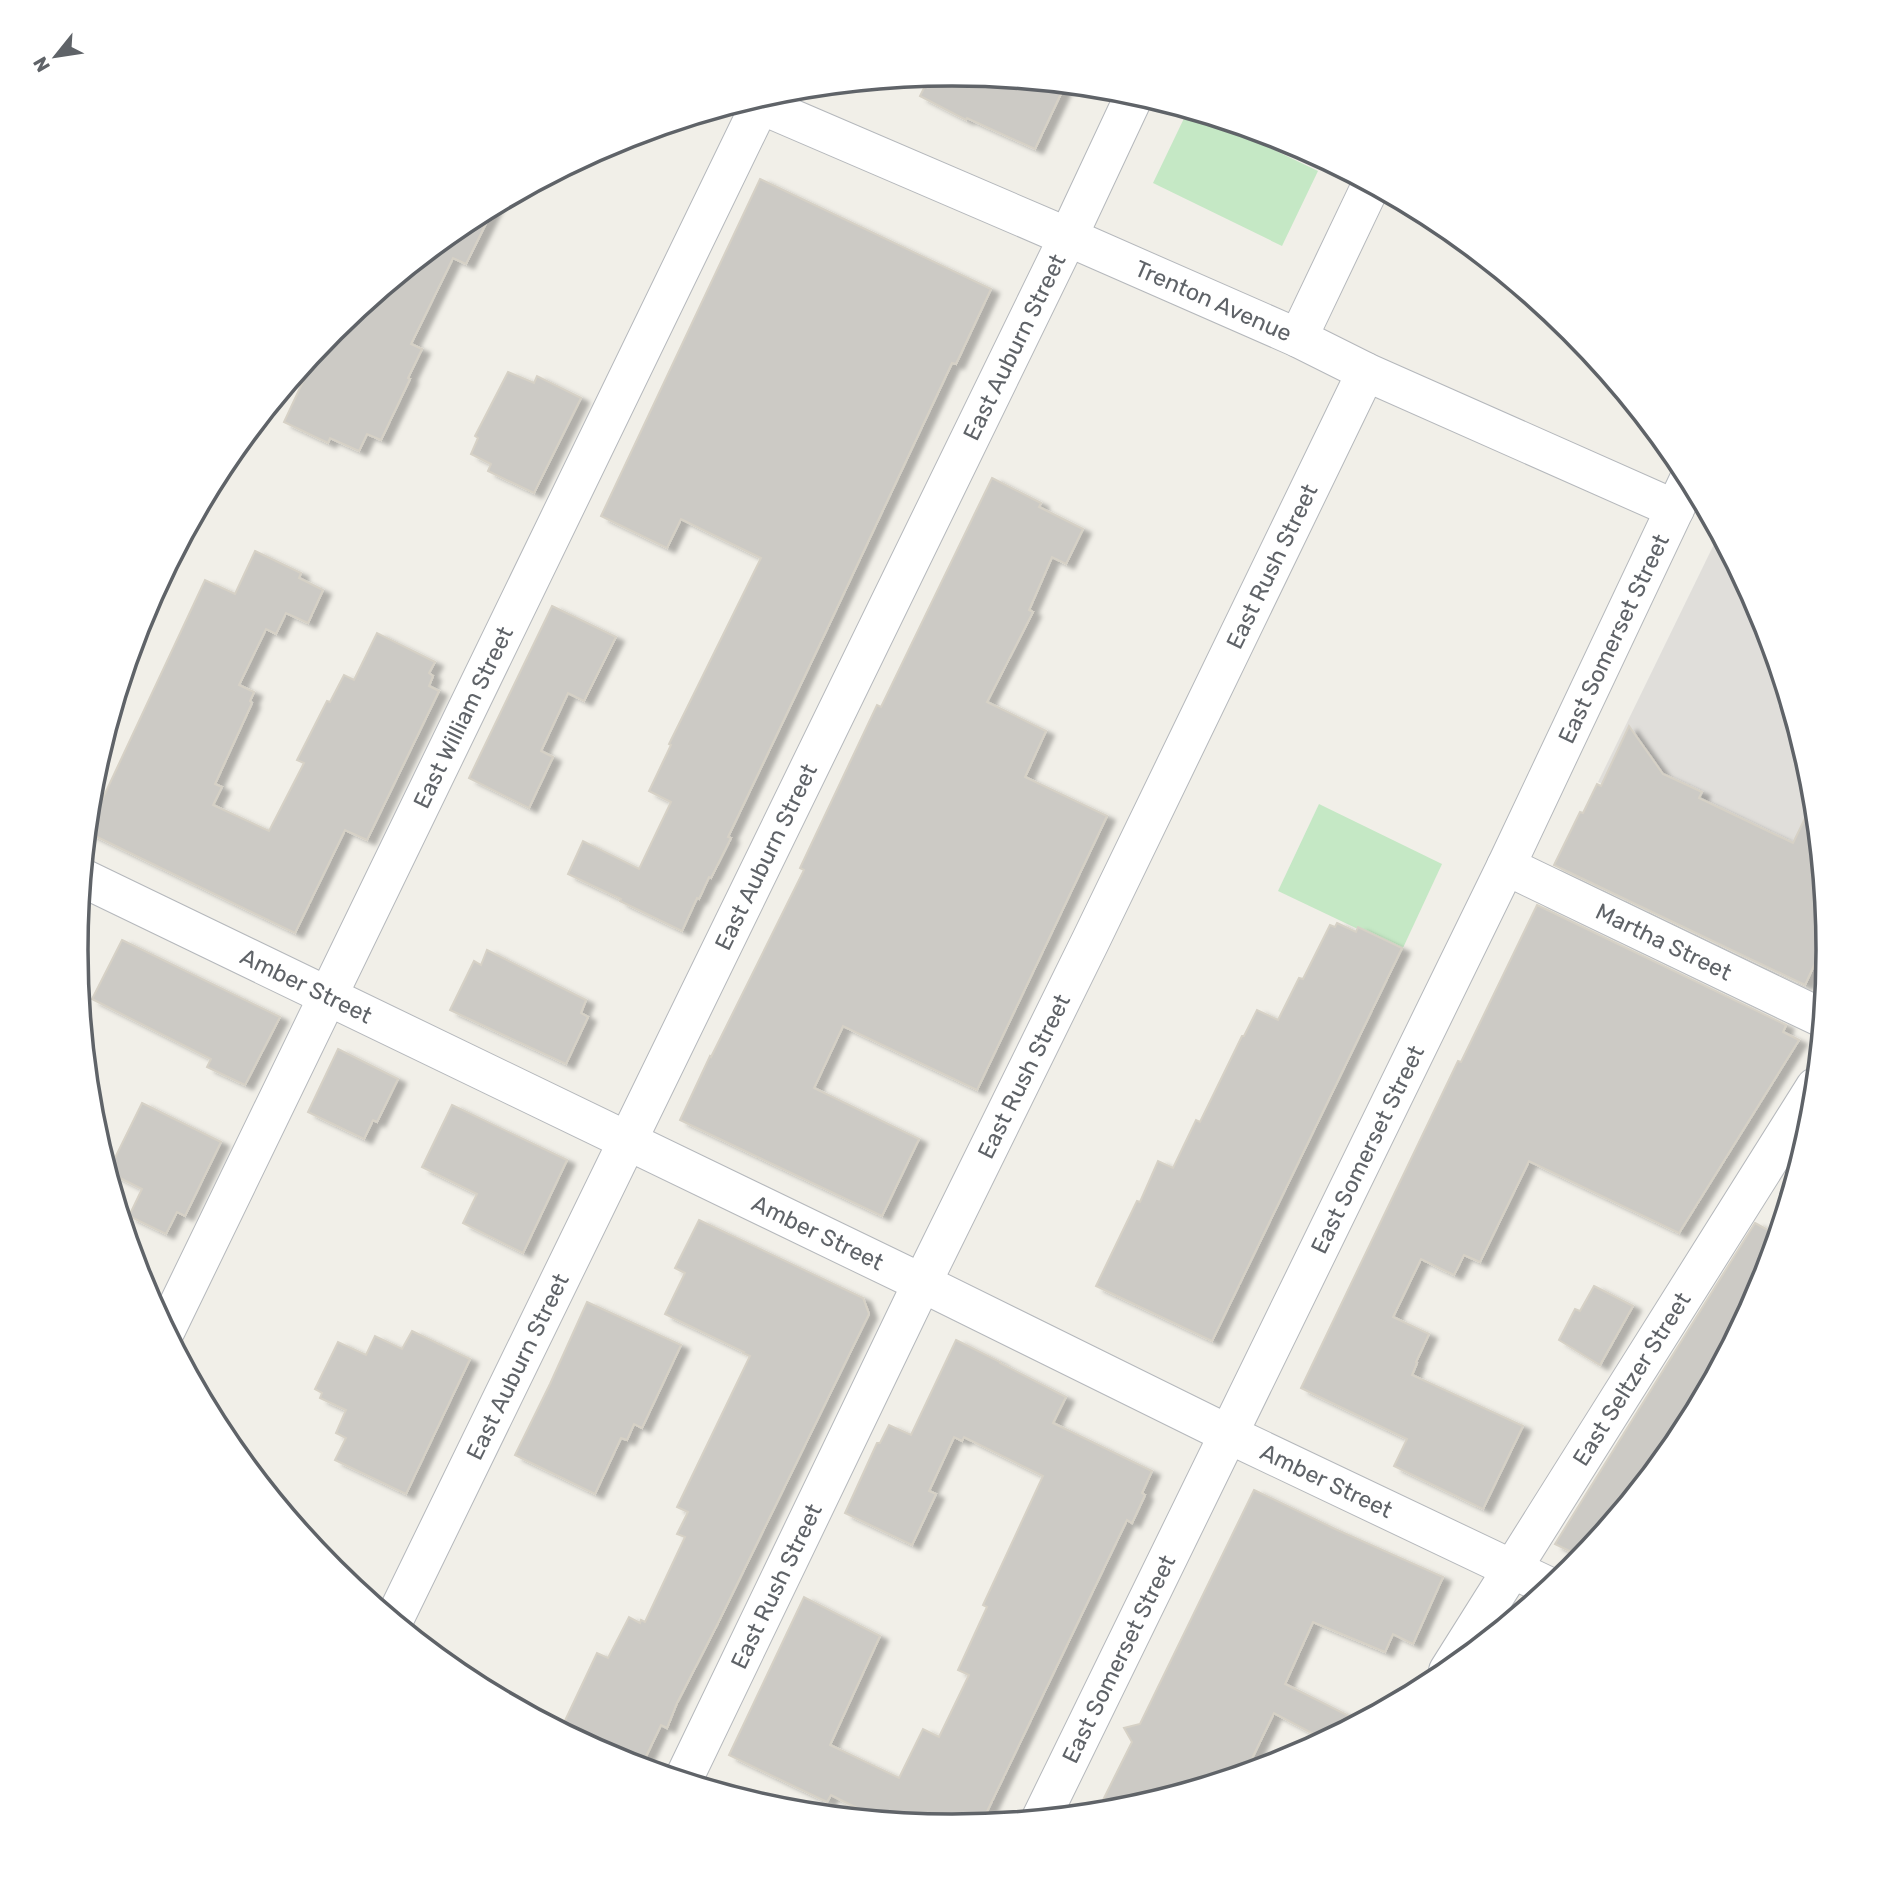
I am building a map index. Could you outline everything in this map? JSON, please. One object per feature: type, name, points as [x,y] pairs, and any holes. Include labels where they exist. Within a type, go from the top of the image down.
[{"type":"street","name":"East Auburn Street","points":[[398,1613],[1130,104]]},
{"type":"street","name":"Trenton Avenue","points":[[764,106],[1298,338],[1366,372],[1682,494]]},
{"type":"street","name":"East William Street","points":[[171,1319],[328,998],[750,110]]},
{"type":"street","points":[[1298,338],[1367,193]]},
{"type":"street","name":"East Rush Street","points":[[687,1772],[1366,372]]},
{"type":"street","name":"East Somerset Street","points":[[1046,1809],[1506,866],[1682,494]]},
{"type":"street","name":"Martha Street","points":[[1506,866],[1813,1014]]},
{"type":"street","name":"Amber Street","points":[[91,882],[922,1283],[1228,1434],[1541,1582]]},
{"type":"street","name":"East Seltzer Street","points":[[1463,1647],[1802,1108]]},
{"type":"shaded area","points":[[1714,544],[1750,619],[1787,726],[1800,781],[1813,885],[1598,782]]},
{"type":"green space","points":[[1184,118],[1261,144],[1318,171],[1282,246],[1153,183]]},
{"type":"green space","points":[[1319,804],[1442,864],[1402,950],[1278,891]]},
{"type":"building","points":[[952,86],[1061,93],[1035,149],[967,118],[966,120],[920,96],[925,87]]},
{"type":"building","points":[[760,179],[991,289],[956,364],[952,363],[728,837],[731,838],[711,878],[709,877],[699,899],[697,898],[682,931],[568,874],[583,841],[639,869],[671,802],[649,791],[671,745],[669,744],[761,558],[681,519],[667,548],[601,516]]},
{"type":"building","points":[[487,222],[466,264],[453,258],[411,344],[422,349],[381,440],[367,434],[359,451],[330,438],[328,443],[284,422],[305,377],[341,339],[382,300],[426,264]]},
{"type":"building","points":[[508,372],[534,383],[537,376],[581,398],[534,493],[488,471],[491,464],[471,454],[478,438],[475,436]]},
{"type":"building","points":[[992,478],[1041,503],[1039,507],[1083,529],[1066,564],[1052,557],[1029,610],[1033,612],[987,702],[1046,731],[1025,777],[1107,816],[977,1090],[843,1026],[814,1088],[919,1139],[882,1216],[680,1120],[804,870],[800,868],[877,705],[881,707]]},
{"type":"building","points":[[255,551],[301,573],[299,578],[323,590],[308,623],[286,613],[276,634],[266,629],[239,685],[254,692],[250,701],[252,703],[215,784],[222,787],[213,805],[269,831],[304,763],[297,760],[327,701],[330,702],[344,675],[354,680],[377,633],[435,662],[429,673],[433,676],[429,686],[439,691],[367,840],[345,830],[295,933],[95,836],[100,803],[205,580],[235,594]]},
{"type":"building","points":[[552,606],[616,637],[584,701],[568,693],[541,751],[553,757],[529,808],[469,778]]},
{"type":"building","points":[[1629,726],[1663,774],[1702,792],[1699,798],[1793,843],[1806,817],[1814,893],[1816,950],[1816,962],[1805,985],[1554,865],[1580,812],[1583,813],[1597,784],[1601,786]]},
{"type":"building","points":[[1537,905],[1786,1025],[1783,1032],[1799,1040],[1679,1233],[1529,1161],[1480,1262],[1464,1255],[1454,1275],[1421,1259],[1393,1317],[1429,1334],[1412,1375],[1523,1426],[1483,1509],[1394,1466],[1407,1439],[1301,1388],[1458,1061],[1461,1062]]},
{"type":"building","points":[[1337,923],[1356,932],[1358,927],[1402,948],[1212,1341],[1096,1286],[1158,1161],[1173,1168],[1196,1120],[1200,1122],[1257,1010],[1278,1020],[1299,978],[1303,979],[1330,925],[1335,927]]},
{"type":"building","points":[[122,940],[280,1017],[245,1085],[207,1067],[211,1059],[92,999]]},
{"type":"building","points":[[487,950],[586,1000],[581,1013],[588,1017],[566,1064],[450,1010],[474,961],[481,965]]},
{"type":"building","points":[[338,1049],[398,1079],[377,1122],[373,1120],[364,1139],[308,1112]]},
{"type":"building","points":[[142,1103],[221,1142],[185,1216],[177,1212],[166,1234],[130,1217],[142,1189],[118,1177],[114,1160]]},
{"type":"building","points":[[452,1105],[567,1160],[523,1253],[463,1223],[477,1194],[422,1167]]},
{"type":"building","points":[[699,1220],[863,1298],[869,1314],[667,1728],[661,1725],[646,1757],[564,1722],[597,1653],[608,1658],[629,1617],[640,1623],[641,1620],[645,1622],[685,1537],[677,1534],[688,1512],[677,1507],[750,1356],[665,1314],[685,1273],[675,1268]]},
{"type":"building","points":[[1755,1223],[1769,1231],[1727,1332],[1671,1430],[1638,1476],[1572,1552],[1555,1544]]},
{"type":"building","points":[[1594,1286],[1633,1306],[1600,1365],[1559,1340],[1575,1309],[1580,1311]]},
{"type":"building","points":[[587,1302],[681,1345],[642,1428],[634,1424],[627,1440],[621,1438],[595,1494],[515,1455]]},
{"type":"building","points":[[412,1331],[470,1359],[406,1494],[335,1460],[346,1438],[336,1433],[346,1410],[320,1398],[322,1393],[315,1389],[338,1342],[366,1355],[375,1336],[402,1349]]},
{"type":"building","points":[[956,1340],[1066,1397],[1053,1423],[1152,1471],[1132,1523],[1127,1520],[986,1813],[952,1814],[858,1809],[831,1795],[827,1802],[729,1755],[804,1597],[880,1636],[830,1745],[899,1778],[923,1729],[939,1737],[969,1675],[958,1670],[987,1607],[983,1605],[1043,1476],[964,1437],[962,1441],[954,1437],[929,1491],[936,1494],[912,1545],[845,1513],[877,1443],[880,1443],[889,1425],[911,1435]]},
{"type":"building","points":[[1254,1490],[1443,1577],[1413,1644],[1393,1634],[1385,1652],[1313,1622],[1285,1684],[1350,1716],[1314,1734],[1274,1713],[1251,1760],[1176,1785],[1103,1801],[1132,1742],[1124,1728],[1140,1724]]}]
